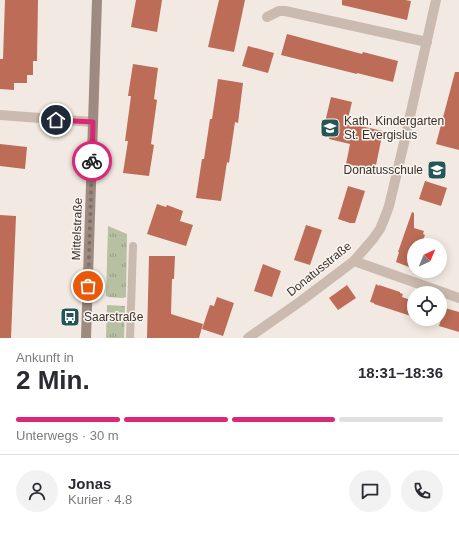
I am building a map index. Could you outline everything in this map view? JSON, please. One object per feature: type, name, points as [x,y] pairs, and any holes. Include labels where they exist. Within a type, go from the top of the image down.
[{"type":"main road","name":"Mittelstraße","points":[[86,338],[97,0]]},
{"type":"street","name":"Donatusstraße","points":[[248,338],[356,262],[380,229],[389,206],[436,0]]},
{"type":"street","points":[[267,17],[285,11],[427,42]]},
{"type":"street","points":[[0,115],[93,122]]},
{"type":"street","points":[[356,262],[459,298]]},
{"type":"lane","points":[[130,338],[133,246]]},
{"type":"green space","points":[[108,226],[127,234],[126,297],[123,298],[106,296]]},
{"type":"green space","points":[[107,305],[125,306],[124,338],[106,338]]},
{"type":"building","points":[[5,0],[38,0],[37,61],[33,61],[33,75],[27,75],[27,83],[14,83],[14,90],[0,89],[0,59],[3,59]]},
{"type":"building","points":[[136,0],[162,0],[157,32],[131,27]]},
{"type":"building","points":[[219,0],[245,0],[234,52],[208,47]]},
{"type":"building","points":[[342,0],[411,1],[407,20],[342,5]]},
{"type":"building","points":[[287,34],[362,54],[363,52],[398,61],[393,82],[281,55]]},
{"type":"building","points":[[248,46],[274,53],[268,73],[242,66]]},
{"type":"building","points":[[133,64],[158,68],[154,99],[157,100],[151,144],[154,145],[149,176],[123,173],[128,141],[125,141],[131,96],[128,96]]},
{"type":"building","points":[[455,72],[459,72],[459,150],[436,144]]},
{"type":"building","points":[[218,79],[243,83],[238,123],[235,122],[229,163],[227,162],[221,201],[196,198],[210,119],[212,119]]},
{"type":"building","points":[[331,97],[352,102],[347,123],[383,131],[375,170],[346,164],[350,144],[329,139],[330,133],[323,131]]},
{"type":"building","points":[[0,144],[27,147],[25,169],[0,166]]},
{"type":"building","points":[[425,181],[447,188],[441,206],[419,199]]},
{"type":"building","points":[[348,186],[365,191],[355,223],[338,219]]},
{"type":"building","points":[[157,204],[166,207],[167,205],[183,211],[180,221],[193,225],[186,246],[147,234]]},
{"type":"building","points":[[412,212],[414,213],[414,228],[424,231],[423,234],[425,235],[424,238],[407,238],[407,266],[396,262]]},
{"type":"building","points":[[0,215],[16,216],[11,338],[0,338]]},
{"type":"building","points":[[306,225],[322,230],[310,265],[294,260]]},
{"type":"building","points":[[149,256],[175,256],[174,279],[172,279],[171,314],[203,324],[199,338],[147,338]]},
{"type":"building","points":[[263,264],[281,271],[272,297],[254,291]]},
{"type":"building","points":[[376,284],[400,292],[403,294],[402,297],[407,299],[407,315],[374,304],[370,302]]},
{"type":"building","points":[[347,285],[356,298],[338,310],[329,298]]},
{"type":"building","points":[[217,297],[234,303],[223,336],[202,329],[210,305],[214,306]]},
{"type":"building","points":[[447,309],[459,312],[459,332],[439,326],[447,326]]},
{"type":"way so far","points":[[88,286],[92,161]]},
{"type":"place","name":"Kath. Kindergarten St. Evergislus","points":[[330,128]]},
{"type":"place","name":"Donatusschule","points":[[437,170]]},
{"type":"place","name":"Saarstraße","points":[[70,317]]},
{"type":"route","points":[[56,120],[93,122],[92,161]]}]
